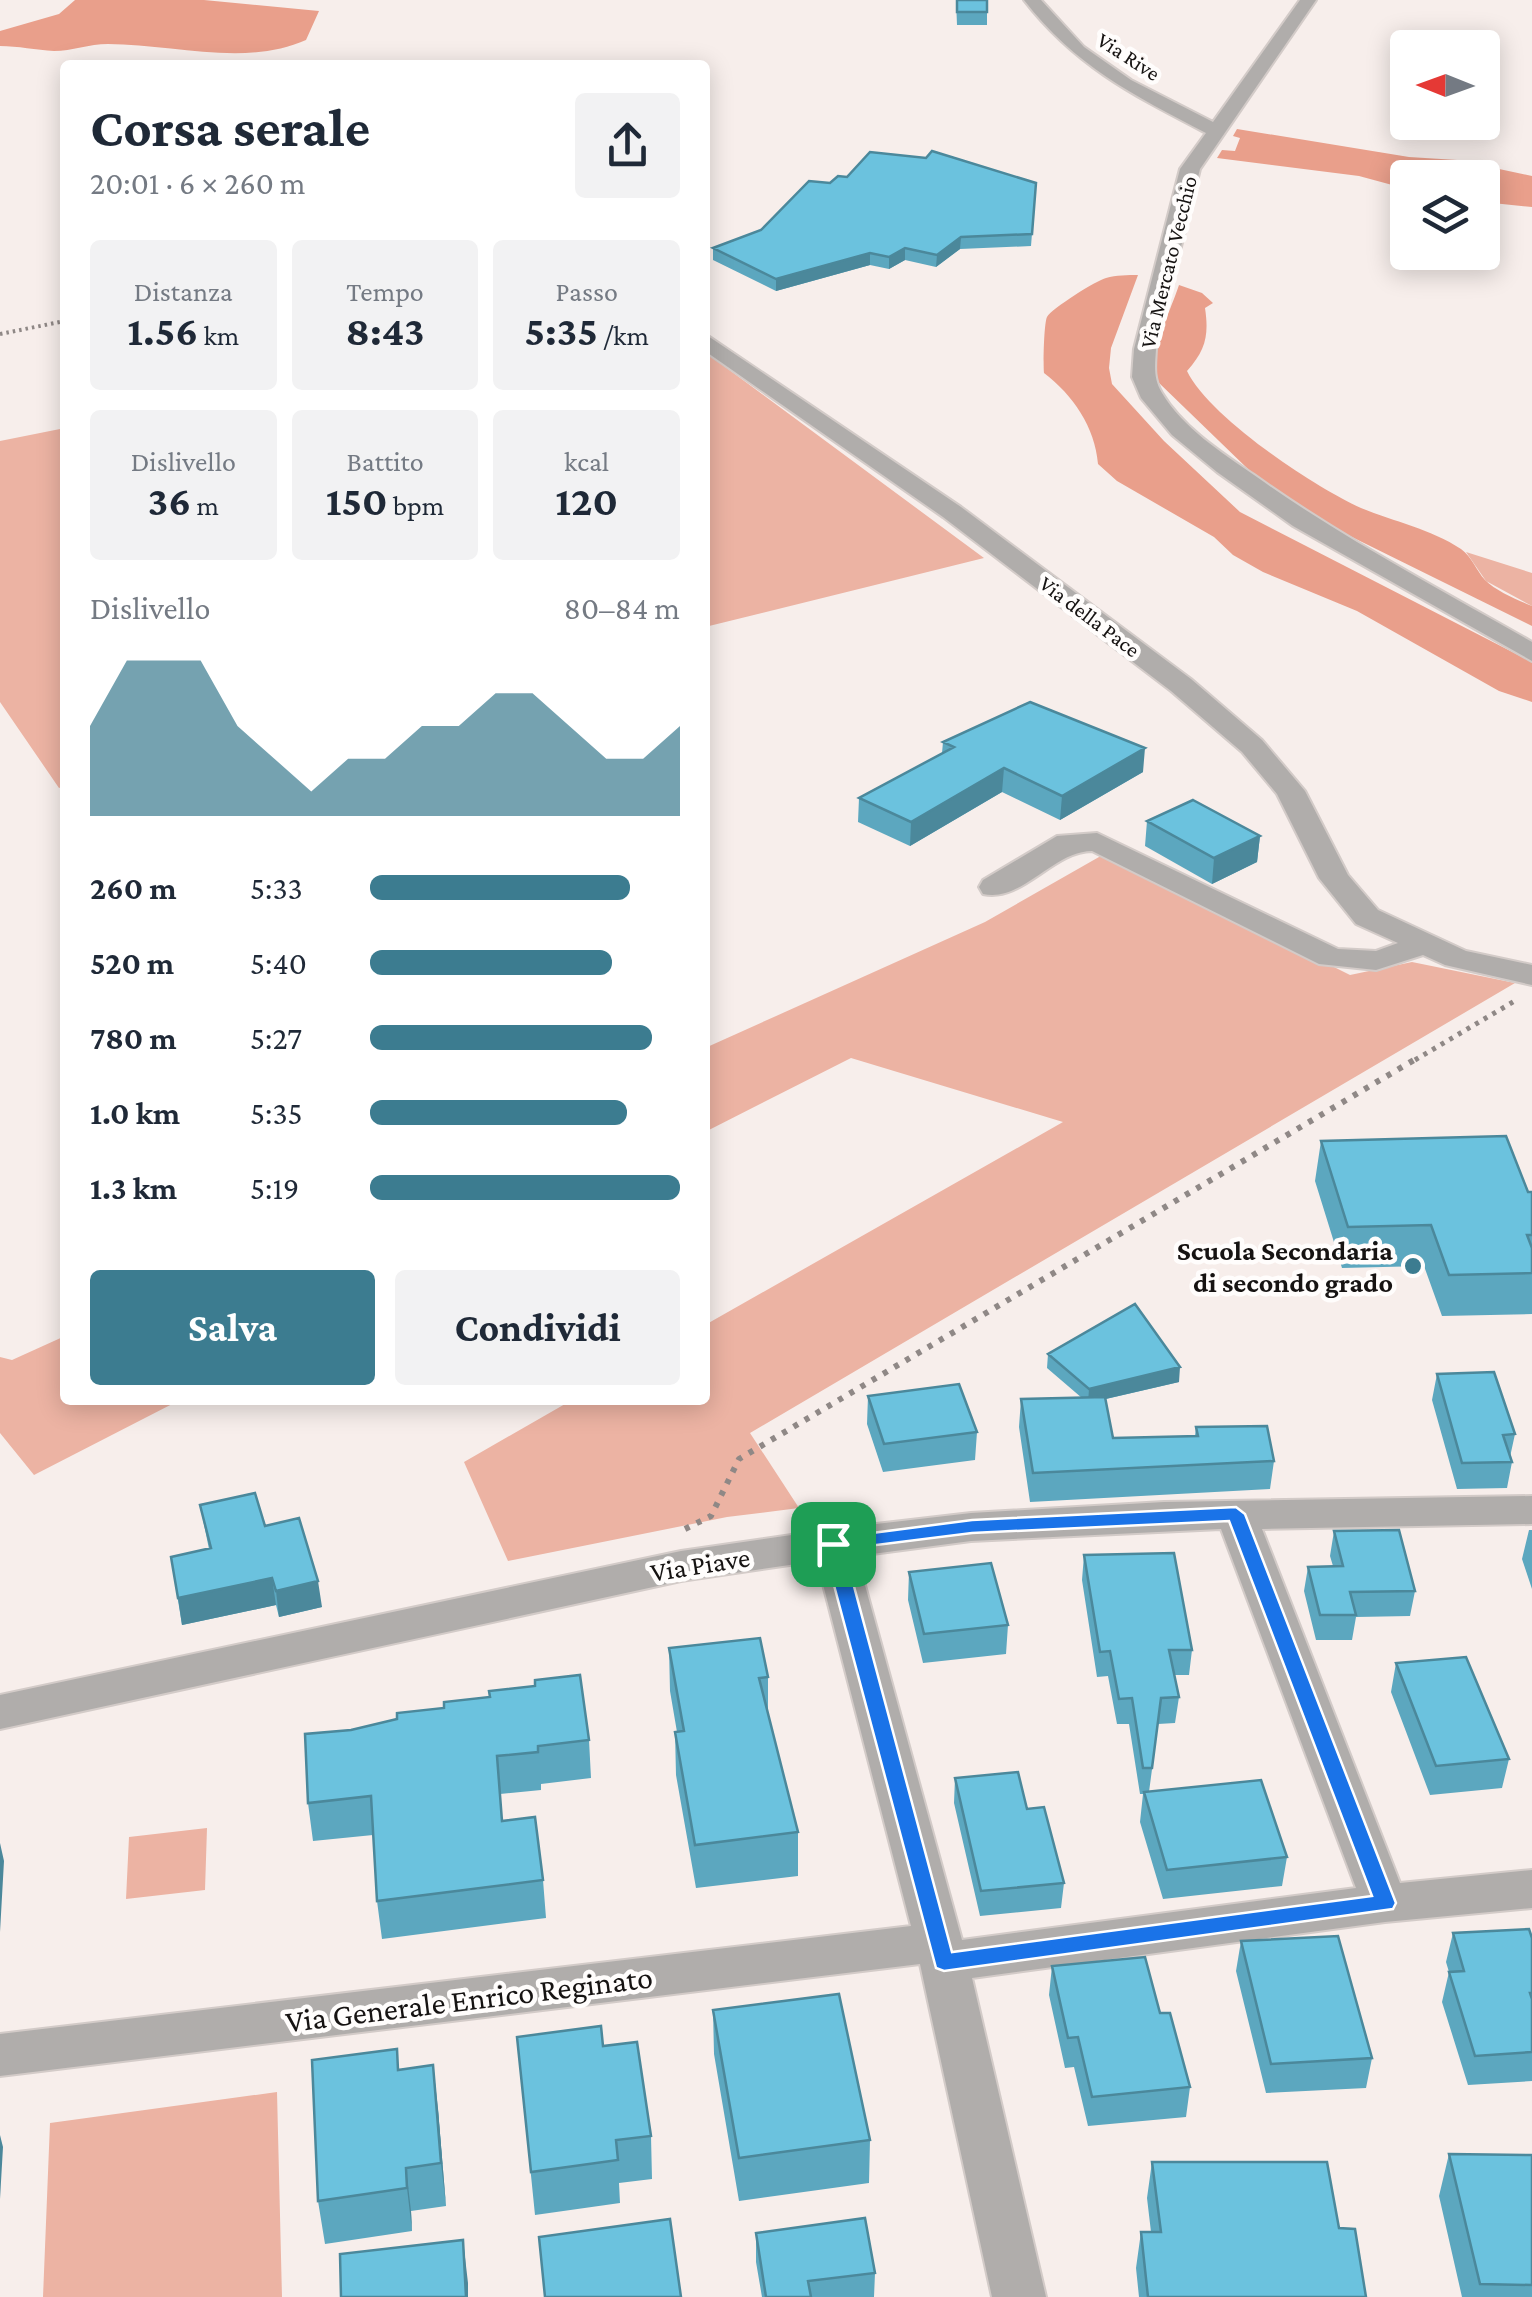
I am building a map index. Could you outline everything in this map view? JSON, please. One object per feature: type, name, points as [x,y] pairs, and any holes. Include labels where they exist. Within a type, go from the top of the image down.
[{"type":"street","name":"Via Rive","points":[[1032,0],[1078,51],[1125,84],[1216,131]]},
{"type":"street","name":"Via Mercato Vecchio","points":[[1308,0],[1190,170],[1145,349],[1143,376],[1152,398],[1180,430],[1302,521],[1532,654]]},
{"type":"street","name":"Via della Pace","points":[[710,344],[952,512],[1181,685],[1252,746],[1290,791],[1334,878],[1368,917],[1456,958],[1532,974]]},
{"type":"street","points":[[994,887],[1068,842],[1097,842],[1330,957],[1362,963],[1396,959],[1420,944]]},
{"type":"street","name":"Via Piave","points":[[0,1712],[680,1566],[833,1544],[972,1527],[1236,1514],[1532,1510]]},
{"type":"street","points":[[1236,1514],[1385,1903]]},
{"type":"street","points":[[833,1544],[940,1952],[1019,2297]]},
{"type":"street","name":"Via Generale Enrico Reginato","points":[[0,2056],[1532,1890]]},
{"type":"path","points":[[0,334],[60,322]]},
{"type":"path","points":[[678,1533],[711,1516],[738,1458],[1532,991]]},
{"type":"shaded area","points":[[75,0],[204,0],[319,11],[306,40],[259,52],[108,44],[54,51],[0,46],[0,31],[59,14]]},
{"type":"shaded area","points":[[1237,129],[1409,157],[1457,160],[1390,160],[1390,184],[1359,176],[1217,158],[1222,150],[1235,151],[1240,138],[1233,136]]},
{"type":"shaded area","points":[[1500,169],[1532,176],[1532,207],[1500,204]]},
{"type":"shaded area","points":[[1138,275],[1111,348],[1109,368],[1112,384],[1164,441],[1240,512],[1532,662],[1532,702],[1499,691],[1357,611],[1263,572],[1233,555],[1214,537],[1117,481],[1098,464],[1081,413],[1044,373],[1046,321],[1057,308],[1101,280]]},
{"type":"shaded area","points":[[1179,285],[1202,293],[1213,303],[1205,308],[1207,326],[1202,349],[1187,371],[1217,409],[1291,468],[1341,498],[1461,549],[1490,584],[1532,606],[1532,626],[1283,503],[1157,381],[1158,344]]},
{"type":"shaded area","points":[[710,356],[724,366],[984,558],[710,626]]},
{"type":"shaded area","points":[[60,429],[59,788],[0,702],[0,441]]},
{"type":"shaded area","points":[[1466,552],[1532,573],[1532,606],[1486,581]]},
{"type":"shaded area","points":[[1106,853],[1350,975],[1412,962],[1515,983],[750,1433],[799,1508],[727,1517],[508,1561],[464,1462],[563,1405],[710,1405],[710,1322],[1063,1122],[851,1058],[710,1129],[710,1046],[985,922]]},
{"type":"shaded area","points":[[60,1338],[60,1405],[170,1405],[34,1475],[0,1433],[0,1357],[12,1360]]},
{"type":"shaded area","points":[[207,1828],[205,1890],[126,1899],[129,1837]]},
{"type":"shaded area","points":[[277,2092],[282,2297],[43,2297],[50,2123]]},
{"type":"building","points":[[957,0],[987,0],[987,12],[957,12]]},
{"type":"building","points":[[932,151],[1036,183],[1032,234],[961,237],[937,255],[905,248],[889,257],[870,253],[776,279],[713,248],[761,230],[809,181],[830,183],[838,176],[847,177],[870,152],[926,158]]},
{"type":"building","points":[[1030,702],[1145,748],[1062,796],[1004,768],[911,822],[859,798],[954,747],[943,742]]},
{"type":"building","points":[[1193,800],[1260,836],[1214,858],[1147,821]]},
{"type":"building","points":[[1506,1136],[1528,1192],[1532,1192],[1532,1235],[1527,1235],[1532,1248],[1532,1273],[1449,1275],[1431,1225],[1348,1227],[1321,1141]]},
{"type":"building","points":[[1135,1304],[1180,1367],[1089,1389],[1048,1354]]},
{"type":"building","points":[[1494,1372],[1515,1434],[1503,1435],[1512,1462],[1462,1463],[1437,1374]]},
{"type":"building","points":[[959,1384],[977,1432],[884,1444],[868,1396]]},
{"type":"building","points":[[1105,1397],[1113,1438],[1198,1436],[1196,1427],[1267,1426],[1274,1461],[1033,1473],[1021,1399]]},
{"type":"building","points":[[255,1493],[265,1526],[299,1518],[318,1581],[276,1591],[272,1578],[178,1598],[171,1557],[211,1548],[200,1505]]},
{"type":"building","points":[[1399,1530],[1415,1591],[1350,1592],[1356,1615],[1320,1615],[1308,1567],[1343,1566],[1334,1531]]},
{"type":"building","points":[[1174,1553],[1192,1650],[1169,1650],[1179,1697],[1161,1698],[1152,1768],[1143,1768],[1132,1698],[1119,1699],[1110,1651],[1100,1652],[1084,1555]]},
{"type":"building","points":[[991,1563],[1008,1625],[924,1634],[909,1572]]},
{"type":"building","points":[[760,1638],[768,1677],[759,1678],[798,1832],[695,1845],[675,1732],[684,1731],[669,1648]]},
{"type":"building","points":[[1466,1657],[1509,1759],[1436,1766],[1396,1663]]},
{"type":"building","points":[[580,1675],[589,1740],[538,1746],[538,1752],[497,1756],[502,1821],[535,1817],[543,1880],[377,1901],[371,1796],[308,1803],[305,1734],[351,1730],[397,1719],[397,1713],[444,1708],[444,1702],[490,1697],[489,1691],[535,1686],[535,1680]]},
{"type":"building","points":[[1018,1772],[1027,1809],[1044,1807],[1064,1883],[981,1891],[955,1778]]},
{"type":"building","points":[[1261,1780],[1287,1857],[1167,1870],[1144,1792]]},
{"type":"building","points":[[1529,1929],[1532,2052],[1475,2056],[1449,1972],[1464,1971],[1453,1933]]},
{"type":"building","points":[[1338,1936],[1372,2058],[1271,2064],[1241,1941]]},
{"type":"building","points":[[1145,1957],[1160,2013],[1170,2013],[1190,2087],[1092,2097],[1078,2037],[1068,2038],[1052,1966]]},
{"type":"building","points":[[839,1994],[870,2140],[739,2158],[713,2010]]},
{"type":"building","points":[[601,2026],[603,2046],[637,2042],[651,2136],[616,2140],[618,2160],[531,2172],[517,2037]]},
{"type":"building","points":[[397,2049],[398,2070],[433,2065],[441,2163],[406,2168],[407,2188],[318,2201],[312,2060]]},
{"type":"building","points":[[1449,2154],[1532,2155],[1532,2285],[1480,2284]]},
{"type":"building","points":[[1152,2162],[1327,2162],[1339,2228],[1355,2229],[1366,2297],[1148,2297],[1141,2232],[1161,2232]]},
{"type":"building","points":[[865,2218],[875,2273],[808,2281],[811,2297],[766,2297],[756,2233]]},
{"type":"building","points":[[670,2219],[681,2297],[545,2297],[539,2237]]},
{"type":"building","points":[[463,2240],[466,2297],[341,2297],[340,2254]]},
{"type":"place","name":"Scuola Secondaria di secondo grado","points":[[1413,1266]]},
{"type":"route","points":[[1236,1514],[1385,1903],[944,1962],[833,1544],[972,1527],[1236,1514]]}]
